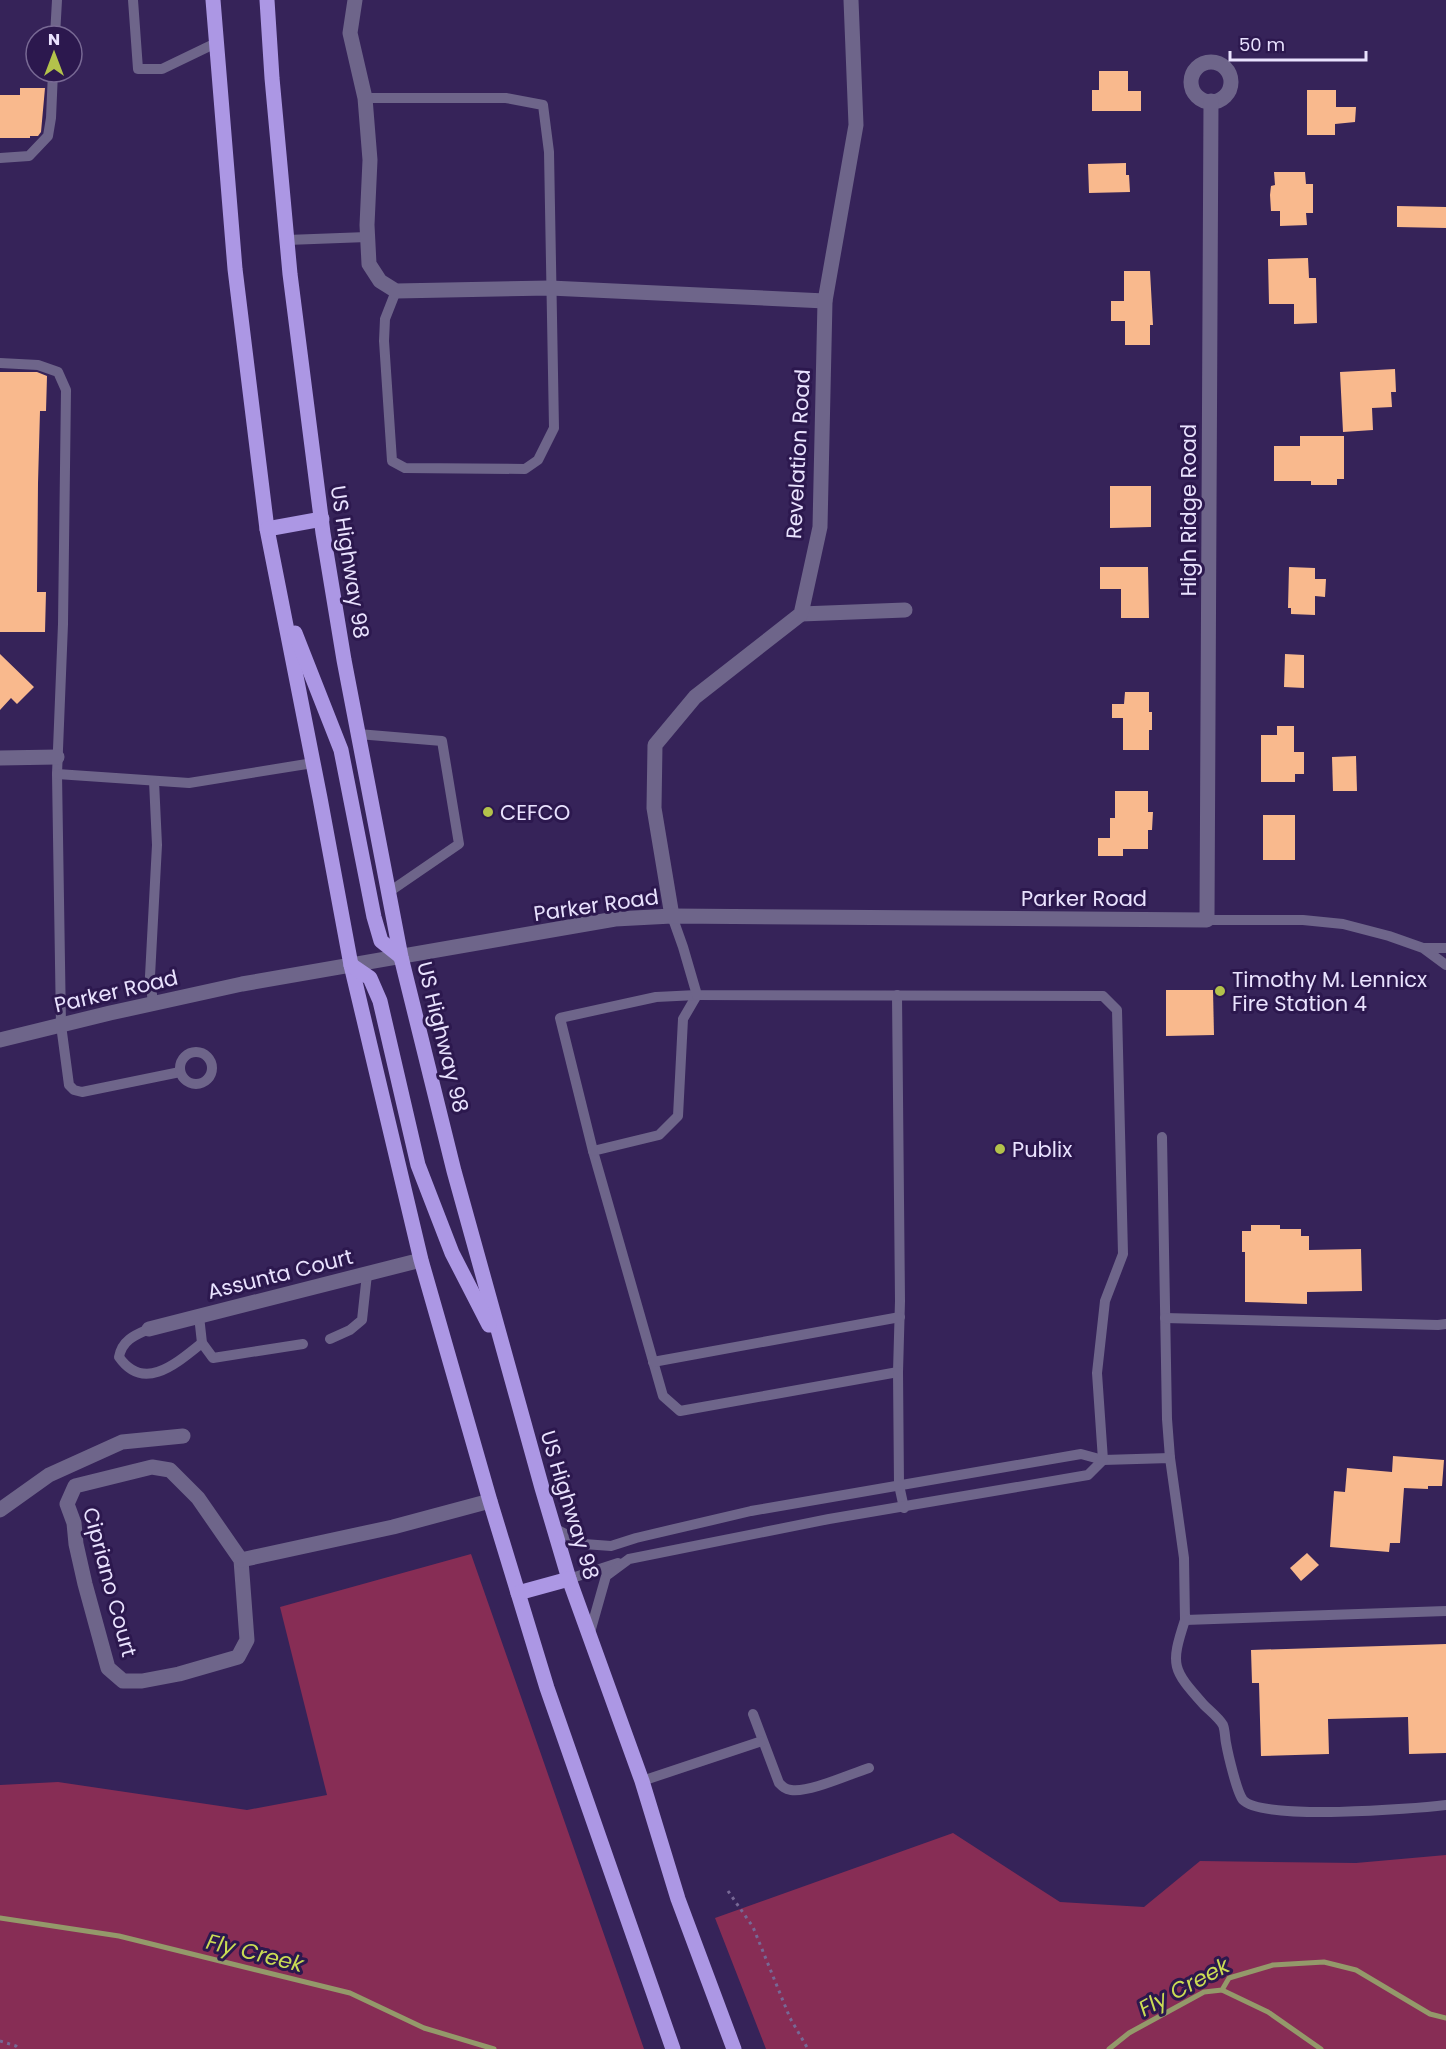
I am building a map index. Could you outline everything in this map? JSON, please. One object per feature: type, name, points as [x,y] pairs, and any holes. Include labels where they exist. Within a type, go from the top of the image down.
[{"type":"main road","points":[[213,0],[235,269],[267,529],[314,763],[351,965],[421,1260],[490,1501],[547,1688],[674,2049]]},
{"type":"main road","name":"US Highway 98","points":[[267,0],[287,240],[322,519],[344,660],[401,957],[454,1171],[569,1579],[642,1781],[678,1899],[734,2049]]},
{"type":"main road","points":[[267,529],[322,519]]},
{"type":"main road","points":[[280,594],[341,750],[374,917],[381,940],[401,957]]},
{"type":"main road","points":[[351,965],[370,978],[380,1001],[418,1165],[452,1253],[504,1354]]},
{"type":"main road","points":[[518,1593],[569,1579]]},
{"type":"street","points":[[355,0],[350,33],[365,98],[370,160],[367,237],[369,264],[380,281],[396,291],[550,288],[825,301]]},
{"type":"street","name":"Revelation Road","points":[[801,614],[820,527],[825,301],[856,125],[851,0]]},
{"type":"street","name":"High Ridge Road","points":[[1208,920],[1211,101]]},
{"type":"street","points":[[672,916],[654,808],[655,745],[695,698],[801,614],[905,610]]},
{"type":"street","points":[[0,758],[57,757]]},
{"type":"street","name":"Parker Road","points":[[0,1040],[242,984],[595,922],[672,916],[1208,920]]},
{"type":"street","name":"Assunta Court","points":[[149,1329],[421,1260]]},
{"type":"street","points":[[0,1510],[49,1474],[122,1442],[183,1436]]},
{"type":"street","name":"Cipriano Court","points":[[152,1467],[170,1470],[198,1498],[241,1560],[247,1640],[238,1657],[142,1682],[123,1681],[108,1668],[85,1584],[74,1523],[67,1504],[75,1486],[152,1467]]},
{"type":"street","points":[[241,1560],[393,1527],[490,1501]]},
{"type":"lane","points":[[56,24],[57,0]]},
{"type":"lane","points":[[133,0],[138,69],[162,69],[216,43]]},
{"type":"lane","points":[[0,158],[28,156],[48,136],[52,84]]},
{"type":"lane","points":[[365,98],[506,98],[543,105],[549,152],[554,428],[538,460],[525,469],[405,468],[392,461],[384,341],[385,319],[396,291]]},
{"type":"lane","points":[[287,240],[367,237]]},
{"type":"lane","points":[[0,363],[38,365],[58,372],[66,390],[63,613],[57,774],[61,1025],[69,1085],[74,1090],[82,1092],[180,1072]]},
{"type":"lane","points":[[358,734],[442,741],[459,844],[388,892]]},
{"type":"lane","points":[[57,774],[189,783],[314,763]]},
{"type":"lane","points":[[153,1004],[150,976],[157,845],[154,780]]},
{"type":"lane","points":[[593,1151],[660,1135],[678,1116],[683,1019],[697,995],[672,916]]},
{"type":"lane","points":[[1208,920],[1303,920],[1343,924],[1423,948],[1446,965]]},
{"type":"lane","points":[[1423,948],[1446,948]]},
{"type":"lane","points":[[569,1579],[629,1559],[829,1519],[1088,1475],[1103,1460],[1097,1373],[1104,1301],[1124,1254],[1117,1010],[1103,996],[697,995],[656,997],[560,1018],[593,1151],[663,1396],[680,1411],[898,1372]]},
{"type":"lane","points":[[897,995],[899,1485],[904,1508]]},
{"type":"lane","points":[[1162,1137],[1167,1419],[1184,1558],[1185,1620],[1176,1649],[1175,1664],[1186,1684],[1223,1726],[1241,1799],[1251,1807],[1279,1811],[1390,1811],[1446,1805]]},
{"type":"lane","points":[[330,1339],[350,1330],[362,1320],[367,1274]]},
{"type":"lane","points":[[199,1316],[202,1343],[213,1358],[303,1344]]},
{"type":"lane","points":[[653,1362],[900,1317]]},
{"type":"lane","points":[[1165,1318],[1446,1324]]},
{"type":"lane","points":[[149,1329],[131,1337],[121,1347],[119,1357],[126,1367],[137,1374],[154,1373],[169,1368],[202,1343]]},
{"type":"lane","points":[[554,1528],[584,1544],[611,1546],[751,1511],[1081,1454],[1103,1460],[1170,1458]]},
{"type":"lane","points":[[589,1636],[606,1576],[629,1559]]},
{"type":"lane","points":[[1185,1620],[1446,1611]]},
{"type":"lane","points":[[753,1714],[779,1783],[784,1788],[806,1789],[869,1768]]},
{"type":"lane","points":[[642,1781],[762,1741]]},
{"type":"path","points":[[728,1891],[753,1927],[790,2018],[808,2049]]},
{"type":"path","points":[[0,2041],[19,2049]]},
{"type":"shaded area","points":[[471,1554],[644,2049],[0,2049],[0,1785],[58,1782],[247,1810],[327,1795],[280,1607]]},
{"type":"shaded area","points":[[953,1833],[1060,1902],[1144,1907],[1200,1861],[1356,1863],[1446,1855],[1446,2049],[766,2049],[715,1918]]},
{"type":"building","points":[[1099,71],[1128,71],[1128,91],[1141,91],[1141,111],[1092,111],[1092,90],[1099,90]]},
{"type":"building","points":[[20,88],[45,88],[41,132],[38,136],[30,136],[30,138],[0,138],[0,95],[20,95]]},
{"type":"building","points":[[1307,90],[1336,90],[1336,107],[1356,107],[1355,122],[1335,124],[1335,135],[1307,135]]},
{"type":"building","points":[[1126,163],[1130,192],[1089,193],[1088,164]]},
{"type":"building","points":[[1274,172],[1305,172],[1306,184],[1313,184],[1313,213],[1306,213],[1307,225],[1280,226],[1280,211],[1271,211],[1270,195],[1271,186],[1275,185]]},
{"type":"building","points":[[1397,206],[1446,207],[1446,228],[1397,227]]},
{"type":"building","points":[[1308,258],[1309,278],[1316,278],[1317,323],[1294,324],[1294,304],[1269,304],[1268,259]]},
{"type":"building","points":[[1124,271],[1150,271],[1153,325],[1150,325],[1150,345],[1125,345],[1125,321],[1111,321],[1111,301],[1124,301]]},
{"type":"building","points":[[1395,369],[1396,392],[1391,392],[1392,407],[1372,408],[1373,430],[1343,432],[1340,372]]},
{"type":"building","points":[[0,372],[37,372],[47,376],[46,411],[40,411],[37,592],[46,592],[45,632],[0,632]]},
{"type":"building","points":[[1300,436],[1344,436],[1344,479],[1337,479],[1337,485],[1311,485],[1311,481],[1274,481],[1274,446],[1300,446]]},
{"type":"building","points":[[1110,486],[1151,486],[1151,527],[1110,528]]},
{"type":"building","points":[[1100,567],[1148,567],[1149,618],[1121,618],[1121,589],[1100,589]]},
{"type":"building","points":[[1289,567],[1315,568],[1315,579],[1326,579],[1325,597],[1315,596],[1315,615],[1291,614],[1291,608],[1288,608]]},
{"type":"building","points":[[0,654],[34,687],[17,704],[11,698],[0,710]]},
{"type":"building","points":[[1285,654],[1304,655],[1304,688],[1284,687]]},
{"type":"building","points":[[1125,692],[1149,692],[1152,730],[1149,730],[1149,750],[1123,750],[1123,718],[1112,718],[1112,704],[1124,704]]},
{"type":"building","points":[[1277,726],[1294,726],[1294,752],[1304,752],[1304,774],[1295,774],[1295,782],[1261,782],[1261,735],[1277,735]]},
{"type":"building","points":[[1356,756],[1357,791],[1333,791],[1332,757]]},
{"type":"building","points":[[1115,791],[1148,791],[1148,812],[1153,812],[1152,830],[1148,830],[1148,849],[1123,849],[1123,856],[1098,856],[1098,838],[1110,838],[1110,818],[1115,818]]},
{"type":"building","points":[[1263,815],[1295,815],[1295,860],[1263,860]]},
{"type":"building","points":[[1166,990],[1213,990],[1214,1035],[1166,1036]]},
{"type":"building","points":[[1251,1225],[1280,1225],[1280,1229],[1301,1229],[1301,1236],[1309,1236],[1309,1250],[1361,1249],[1362,1291],[1307,1292],[1307,1304],[1245,1302],[1245,1252],[1242,1252],[1242,1231],[1251,1231]]},
{"type":"building","points":[[1393,1456],[1444,1460],[1442,1486],[1428,1486],[1428,1489],[1404,1488],[1400,1543],[1390,1543],[1389,1552],[1330,1547],[1334,1491],[1345,1492],[1347,1468],[1392,1472]]},
{"type":"building","points":[[1307,1553],[1319,1565],[1301,1581],[1290,1568]]},
{"type":"building","points":[[1446,1644],[1446,1753],[1409,1754],[1408,1717],[1328,1719],[1329,1754],[1261,1756],[1259,1683],[1252,1683],[1251,1650]]},
{"type":"waterway","name":"Fly Creek","points":[[0,1918],[119,1936],[350,1993],[424,2028],[494,2049]]},
{"type":"waterway","name":"Fly Creek","points":[[1109,2049],[1129,2033],[1204,1992],[1222,1990],[1229,1978],[1273,1965],[1324,1962],[1356,1970],[1430,2014],[1446,2018]]},
{"type":"waterway","points":[[1222,1990],[1268,2012],[1321,2049]]},
{"type":"place","name":"CEFCO","points":[[488,812]]},
{"type":"place","name":"Timothy M. Lennicx Fire Station 4","points":[[1220,991]]},
{"type":"place","name":"Publix","points":[[1000,1149]]}]
